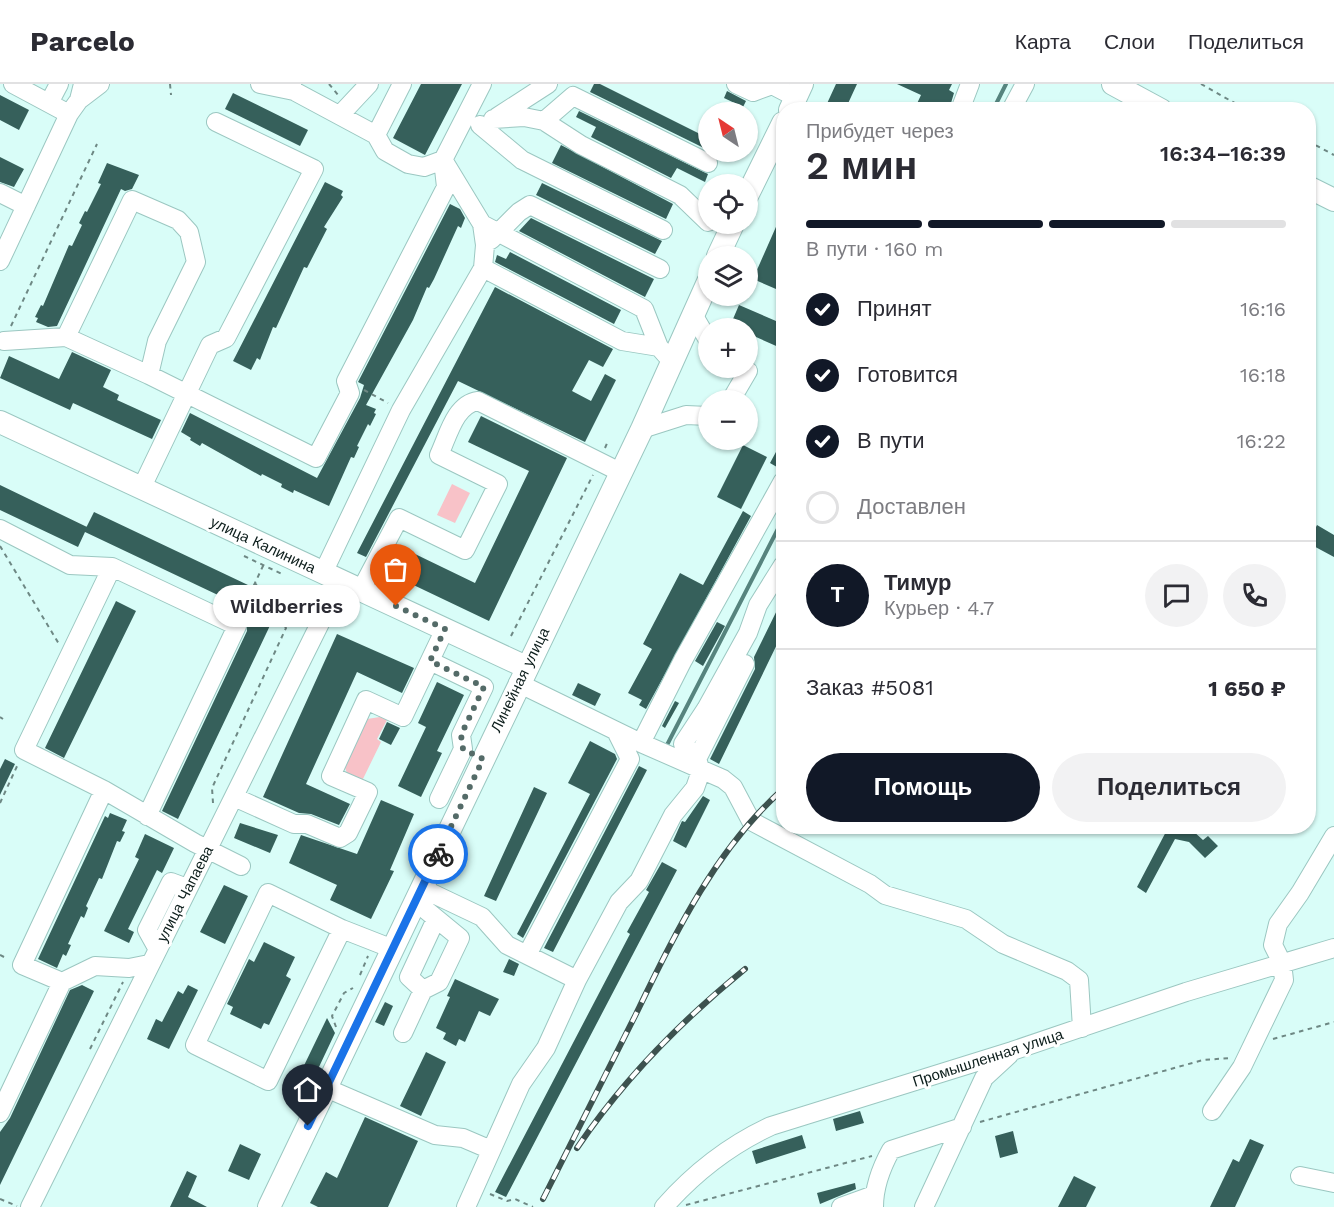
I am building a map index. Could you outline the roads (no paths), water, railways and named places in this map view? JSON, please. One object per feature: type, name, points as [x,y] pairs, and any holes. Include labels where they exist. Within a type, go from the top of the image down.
[{"type":"main road","points":[[1113,84],[1137,90],[1151,102]]},
{"type":"main road","points":[[758,174],[776,137]]},
{"type":"main road","points":[[1316,191],[1334,200]]},
{"type":"main road","name":"Линейная улица","points":[[275,1205],[326,1088],[418,895],[473,754],[522,675],[642,429],[666,355],[694,316],[698,306]]},
{"type":"main road","name":"улица Калинина","points":[[0,422],[445,629],[522,675]]},
{"type":"street","points":[[13,84],[49,103],[77,99],[100,84]]},
{"type":"street","points":[[49,103],[59,84]]},
{"type":"street","points":[[260,84],[293,87],[376,135],[385,151],[408,164],[424,167],[443,160]]},
{"type":"street","points":[[340,115],[369,84]]},
{"type":"street","points":[[376,135],[402,84]]},
{"type":"street","points":[[4,341],[66,337],[149,375],[316,458],[350,393],[346,381],[446,188],[443,160],[482,84]]},
{"type":"street","points":[[486,122],[548,84]]},
{"type":"street","points":[[736,84],[753,92],[771,85],[796,97]]},
{"type":"street","points":[[963,102],[970,84]]},
{"type":"street","points":[[1015,102],[1025,84]]},
{"type":"street","points":[[544,121],[572,90],[708,163]]},
{"type":"street","points":[[0,261],[5,238],[26,206],[77,99]]},
{"type":"street","points":[[460,126],[524,117],[544,121],[581,145],[680,195],[698,212]]},
{"type":"street","points":[[141,489],[210,345],[226,338],[314,169],[216,122]]},
{"type":"street","points":[[486,122],[522,160],[663,230]]},
{"type":"street","points":[[351,586],[401,410],[483,268],[485,245],[482,224],[443,160]]},
{"type":"street","points":[[0,193],[26,206]]},
{"type":"street","points":[[66,337],[132,200],[149,205],[178,220],[189,232],[196,262],[157,341],[149,375]]},
{"type":"street","points":[[485,245],[500,233],[519,212],[530,205],[660,269]]},
{"type":"street","points":[[482,224],[644,309],[666,355]]},
{"type":"street","points":[[483,268],[622,341],[666,355]]},
{"type":"street","points":[[694,316],[698,323]]},
{"type":"street","points":[[351,586],[399,518],[465,550],[498,484],[439,455],[459,411],[469,402],[478,401],[620,472]]},
{"type":"street","points":[[642,429],[686,415],[698,416]]},
{"type":"street","points":[[641,743],[683,660],[776,494]]},
{"type":"street","points":[[0,529],[70,565],[112,567],[237,626],[147,816]]},
{"type":"street","points":[[112,567],[24,750],[104,790],[147,816],[241,866]]},
{"type":"street","points":[[699,765],[683,744],[717,690],[748,633],[758,605],[776,576]]},
{"type":"street","name":"улица Чапаева","points":[[30,1207],[153,956],[171,882],[207,849],[351,586]]},
{"type":"street","points":[[234,797],[294,824],[307,824],[340,838],[348,833],[368,792],[331,776],[366,700],[403,717],[445,629]]},
{"type":"street","points":[[430,661],[484,687],[461,735],[473,754],[439,799]]},
{"type":"street","points":[[466,1207],[521,1084],[546,1048],[577,980],[619,902],[639,881],[673,815],[695,788],[699,765],[745,664]]},
{"type":"street","points":[[522,675],[616,731],[699,765],[723,779],[733,787],[751,821],[870,884],[885,895],[966,920],[1003,944],[1067,971],[1079,980],[1082,1028]]},
{"type":"street","points":[[527,956],[630,759],[616,731]]},
{"type":"street","points":[[62,982],[22,965],[104,790]]},
{"type":"street","points":[[1212,1111],[1254,1045],[1284,980],[1282,963],[1273,945],[1278,924],[1300,893],[1334,836]]},
{"type":"street","points":[[342,929],[268,1080],[195,1045],[268,894],[342,929],[393,949]]},
{"type":"street","points":[[418,895],[482,917],[507,945],[577,980]]},
{"type":"street","points":[[404,1034],[423,990],[439,982],[460,938],[436,919],[418,895]]},
{"type":"street","points":[[423,990],[409,977],[436,919]]},
{"type":"street","name":"Промышленная улица","points":[[664,1207],[720,1155],[745,1138],[771,1126],[1012,1051],[1186,992],[1334,948]]},
{"type":"street","points":[[0,1113],[62,982],[95,966],[129,968],[153,956]]},
{"type":"street","points":[[924,1207],[984,1078],[1012,1051]]},
{"type":"street","points":[[326,1088],[435,1135],[463,1138],[491,1150]]},
{"type":"street","points":[[842,1207],[874,1201],[881,1169],[891,1150],[962,1127]]},
{"type":"street","points":[[1300,1176],[1334,1183]]},
{"type":"waterway","points":[[997,102],[1006,84]]},
{"type":"waterway","points":[[667,745],[776,533]]},
{"type":"railway","points":[[543,1199],[681,924],[716,866],[758,813],[776,796]]},
{"type":"railway","points":[[577,1148],[633,1075],[698,1009],[745,969]]},
{"type":"place","name":"Wildberries","points":[[396,606]]}]
